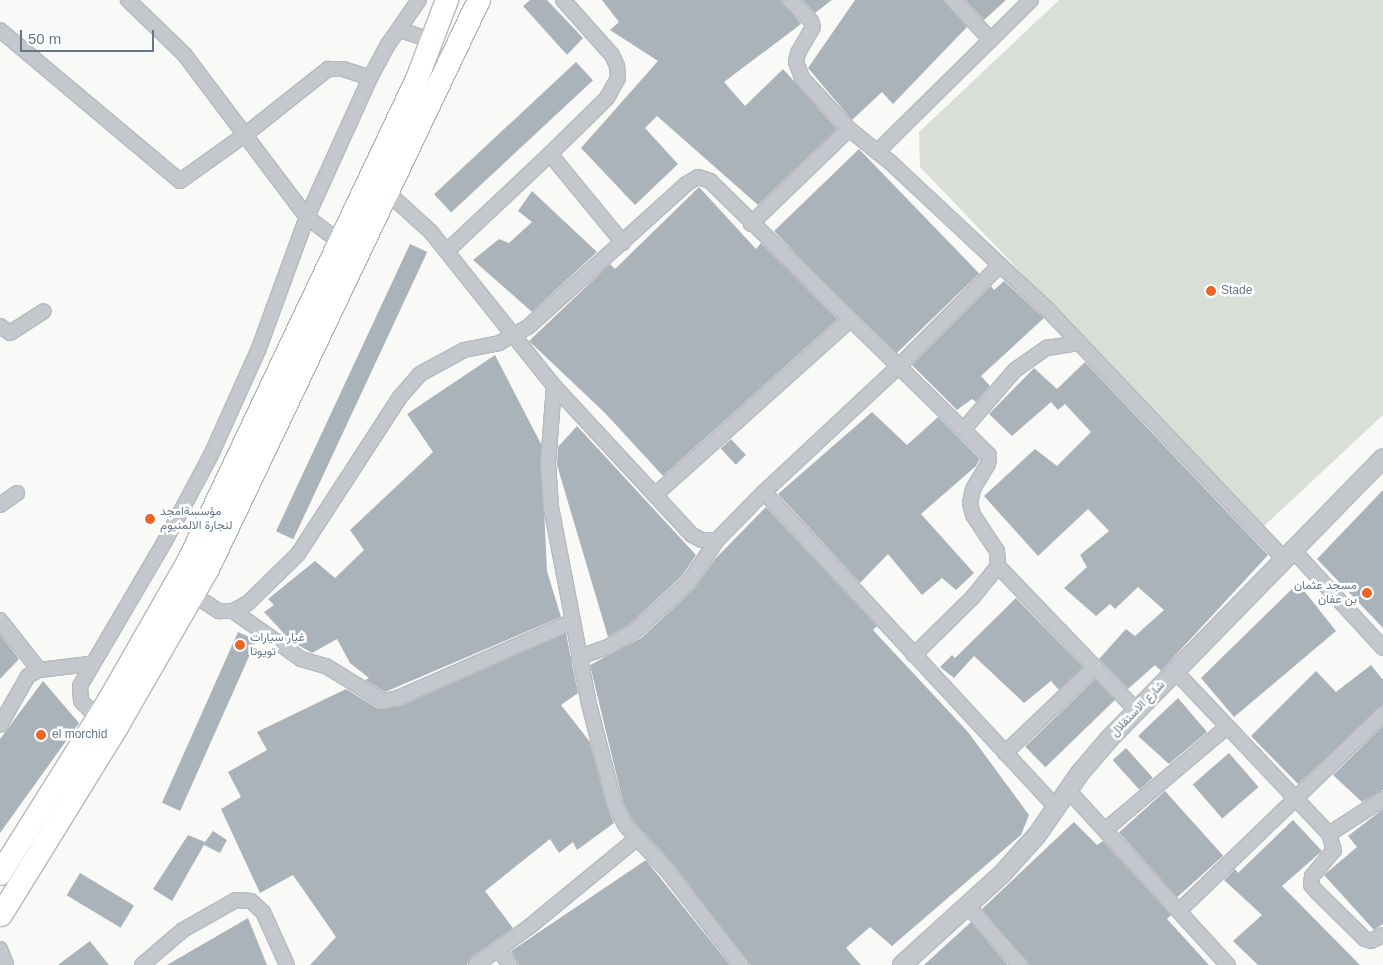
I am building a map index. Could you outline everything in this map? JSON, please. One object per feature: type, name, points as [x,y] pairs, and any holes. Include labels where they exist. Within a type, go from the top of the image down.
[{"type":"main road","points":[[0,874],[98,718],[189,560],[341,243],[433,41],[447,0]]},
{"type":"main road","points":[[0,920],[194,595],[239,508],[479,0]]},
{"type":"street","points":[[128,0],[184,54],[307,217],[341,243]]},
{"type":"street","points":[[98,718],[79,694],[90,664],[164,544],[210,455],[258,348],[307,217],[370,78],[419,0]]},
{"type":"street","points":[[447,250],[607,98],[618,78],[612,55],[563,0]]},
{"type":"street","points":[[790,0],[813,27],[798,53],[797,70],[849,129],[877,152],[1000,265],[1383,648]]},
{"type":"street","points":[[953,0],[991,40]]},
{"type":"street","points":[[877,152],[1031,0]]},
{"type":"street","points":[[0,30],[176,180],[185,179],[246,134],[328,69],[343,68],[370,78]]},
{"type":"street","points":[[400,30],[433,41]]},
{"type":"street","points":[[751,224],[849,129]]},
{"type":"street","points":[[550,154],[623,243]]},
{"type":"street","points":[[194,595],[219,611],[233,611],[264,590],[298,554],[400,397],[420,374],[464,350],[514,337],[623,243],[686,184],[698,177],[710,181],[751,224],[989,455],[988,464],[973,488],[970,503],[973,515],[998,551],[998,566],[973,597],[914,655]]},
{"type":"street","points":[[388,193],[447,250],[554,386],[692,535],[702,540],[717,540]]},
{"type":"street","points":[[579,657],[608,647],[635,631],[689,582],[717,540],[764,492],[898,367],[1000,265]]},
{"type":"street","points":[[0,326],[10,334],[44,311]]},
{"type":"street","points":[[655,495],[850,320]]},
{"type":"street","points":[[964,429],[1015,370],[1047,348],[1080,344]]},
{"type":"street","points":[[554,386],[548,483],[579,657],[612,798],[620,817],[636,839],[666,868],[741,965]]},
{"type":"street","name":"شارع الاستقلال","points":[[902,965],[968,906],[1037,835],[1068,790],[1136,710],[1383,458]]},
{"type":"street","points":[[764,492],[1056,807]]},
{"type":"street","points":[[0,505],[17,493]]},
{"type":"street","points":[[998,566],[1136,710]]},
{"type":"street","points":[[233,611],[301,659],[326,666],[384,701],[398,698],[573,622]]},
{"type":"street","points":[[0,620],[39,670]]},
{"type":"street","points":[[0,725],[21,684],[39,670],[90,664]]},
{"type":"street","points":[[1005,753],[1094,668]]},
{"type":"street","points":[[1175,671],[1330,834],[1334,850],[1312,876],[1311,885],[1365,939],[1371,941],[1383,935]]},
{"type":"street","points":[[1179,911],[1383,714]]},
{"type":"street","points":[[1105,830],[1227,727]]},
{"type":"street","points":[[1068,790],[1228,965]]},
{"type":"street","points":[[1330,834],[1383,799]]},
{"type":"street","points":[[476,965],[499,950],[636,839]]},
{"type":"street","points":[[142,965],[183,930],[236,900],[251,901],[263,912],[287,965]]},
{"type":"street","points":[[968,906],[1020,965]]},
{"type":"street","points":[[0,949],[6,965]]},
{"type":"street","points":[[499,950],[510,965]]},
{"type":"shaded area","name":"Stade","points":[[1059,0],[1383,0],[1383,415],[1264,526],[920,167],[919,132]]},
{"type":"building","points":[[530,0],[547,0],[583,38],[567,55],[523,6]]},
{"type":"building","points":[[602,0],[781,0],[801,24],[724,82],[745,106],[783,69],[837,129],[758,205],[657,116],[645,128],[678,164],[635,205],[581,148],[658,61],[610,30],[619,22]]},
{"type":"building","points":[[802,0],[832,0],[815,13]]},
{"type":"building","points":[[855,0],[944,0],[967,27],[893,104],[882,92],[852,120],[808,68]]},
{"type":"building","points":[[965,0],[1006,0],[984,20]]},
{"type":"building","points":[[576,62],[593,80],[451,213],[434,194]]},
{"type":"building","points":[[859,149],[979,273],[894,355],[774,231]]},
{"type":"building","points":[[699,187],[756,249],[761,243],[838,319],[663,476],[605,413],[529,341],[610,264],[615,269]]},
{"type":"building","points":[[532,191],[597,252],[532,312],[473,260],[499,239],[509,243],[532,222],[518,211]]},
{"type":"building","points":[[410,244],[427,252],[293,539],[276,531]]},
{"type":"building","points":[[1004,281],[1044,318],[981,376],[990,386],[976,402],[972,399],[957,410],[912,365],[991,286],[994,290]]},
{"type":"building","points":[[495,355],[541,444],[547,571],[561,617],[385,692],[365,680],[369,678],[350,663],[337,639],[312,653],[291,641],[264,612],[274,605],[268,599],[315,561],[335,578],[364,550],[350,530],[433,452],[407,414]]},
{"type":"building","points":[[1085,362],[1268,555],[1161,671],[1155,665],[1128,689],[1099,659],[1126,629],[1135,636],[1164,610],[1138,587],[1115,609],[1110,604],[1096,616],[1064,588],[1087,567],[1080,555],[1109,531],[1088,509],[1038,556],[984,496],[1035,449],[1057,466],[1091,432],[1065,404],[1058,410],[1051,402],[1012,436],[989,414],[1034,368],[1057,389]]},
{"type":"building","points":[[872,412],[907,445],[938,417],[980,459],[976,466],[921,514],[974,573],[956,590],[942,578],[922,595],[888,554],[860,583],[778,494]]},
{"type":"building","points":[[577,426],[696,555],[682,576],[630,624],[608,637],[557,465],[558,447]]},
{"type":"building","points":[[731,439],[746,455],[736,465],[721,449]]},
{"type":"building","name":"مسجد عثمان بن عفان","points":[[1383,490],[1383,628],[1317,559]]},
{"type":"building","points":[[766,507],[877,626],[873,630],[968,732],[1029,815],[1021,835],[892,946],[870,927],[846,948],[861,965],[750,965],[673,864],[632,820],[623,802],[590,665],[641,638],[695,588],[715,559]]},
{"type":"building","points":[[1298,583],[1336,631],[1234,717],[1201,678]]},
{"type":"building","points":[[1016,598],[1083,667],[1059,690],[1051,681],[1024,703],[974,656],[954,678],[940,667],[952,655],[955,658]]},
{"type":"building","points":[[238,632],[256,640],[180,811],[162,803]]},
{"type":"building","points":[[566,633],[578,693],[561,705],[590,742],[607,807],[614,823],[577,850],[573,842],[559,853],[550,839],[485,891],[513,928],[471,958],[467,965],[310,965],[336,937],[293,875],[260,893],[221,809],[241,797],[228,772],[267,750],[257,732],[346,689],[379,709],[401,706]]},
{"type":"building","points":[[0,634],[19,659],[0,679]]},
{"type":"building","points":[[1371,665],[1383,680],[1383,705],[1298,784],[1251,736],[1316,671],[1336,692]]},
{"type":"building","points":[[1095,679],[1115,700],[1045,767],[1025,746]]},
{"type":"building","points":[[43,681],[79,723],[0,833],[0,739]]},
{"type":"building","points":[[1178,698],[1207,732],[1169,764],[1138,736]]},
{"type":"building","points":[[1383,726],[1383,790],[1362,802],[1333,775]]},
{"type":"building","points":[[1126,748],[1153,778],[1139,790],[1113,760]]},
{"type":"building","points":[[1229,753],[1259,787],[1222,818],[1193,784]]},
{"type":"building","points":[[1165,791],[1223,856],[1177,897],[1119,832]]},
{"type":"building","points":[[1383,809],[1383,924],[1374,930],[1324,875],[1357,847],[1348,836]]},
{"type":"building","points":[[1293,820],[1322,851],[1282,886],[1360,965],[1258,965],[1233,941],[1262,915],[1224,880],[1235,869],[1238,873]]},
{"type":"building","points":[[1074,822],[1097,845],[1103,841],[1171,915],[1167,919],[1209,965],[1029,965],[982,909]]},
{"type":"building","points":[[213,831],[227,840],[220,853],[204,845],[172,901],[153,889],[188,835],[205,842]]},
{"type":"building","points":[[646,860],[730,965],[519,965],[511,951]]},
{"type":"building","points":[[80,873],[134,905],[121,928],[67,895]]},
{"type":"building","points":[[248,918],[267,965],[167,965]]},
{"type":"building","points":[[971,922],[1008,965],[924,965]]},
{"type":"building","points":[[90,941],[109,965],[58,965]]},
{"type":"place","name":"Stade","points":[[1211,291]]},
{"type":"place","name":"مؤسسةامجد لنجارة الالمنيوم","points":[[150,519]]},
{"type":"place","name":"مسجد عثمان بن عفان","points":[[1367,593]]},
{"type":"place","name":"غيار سيارات تويوتا","points":[[240,645]]},
{"type":"place","name":"el morchid","points":[[41,735]]}]
